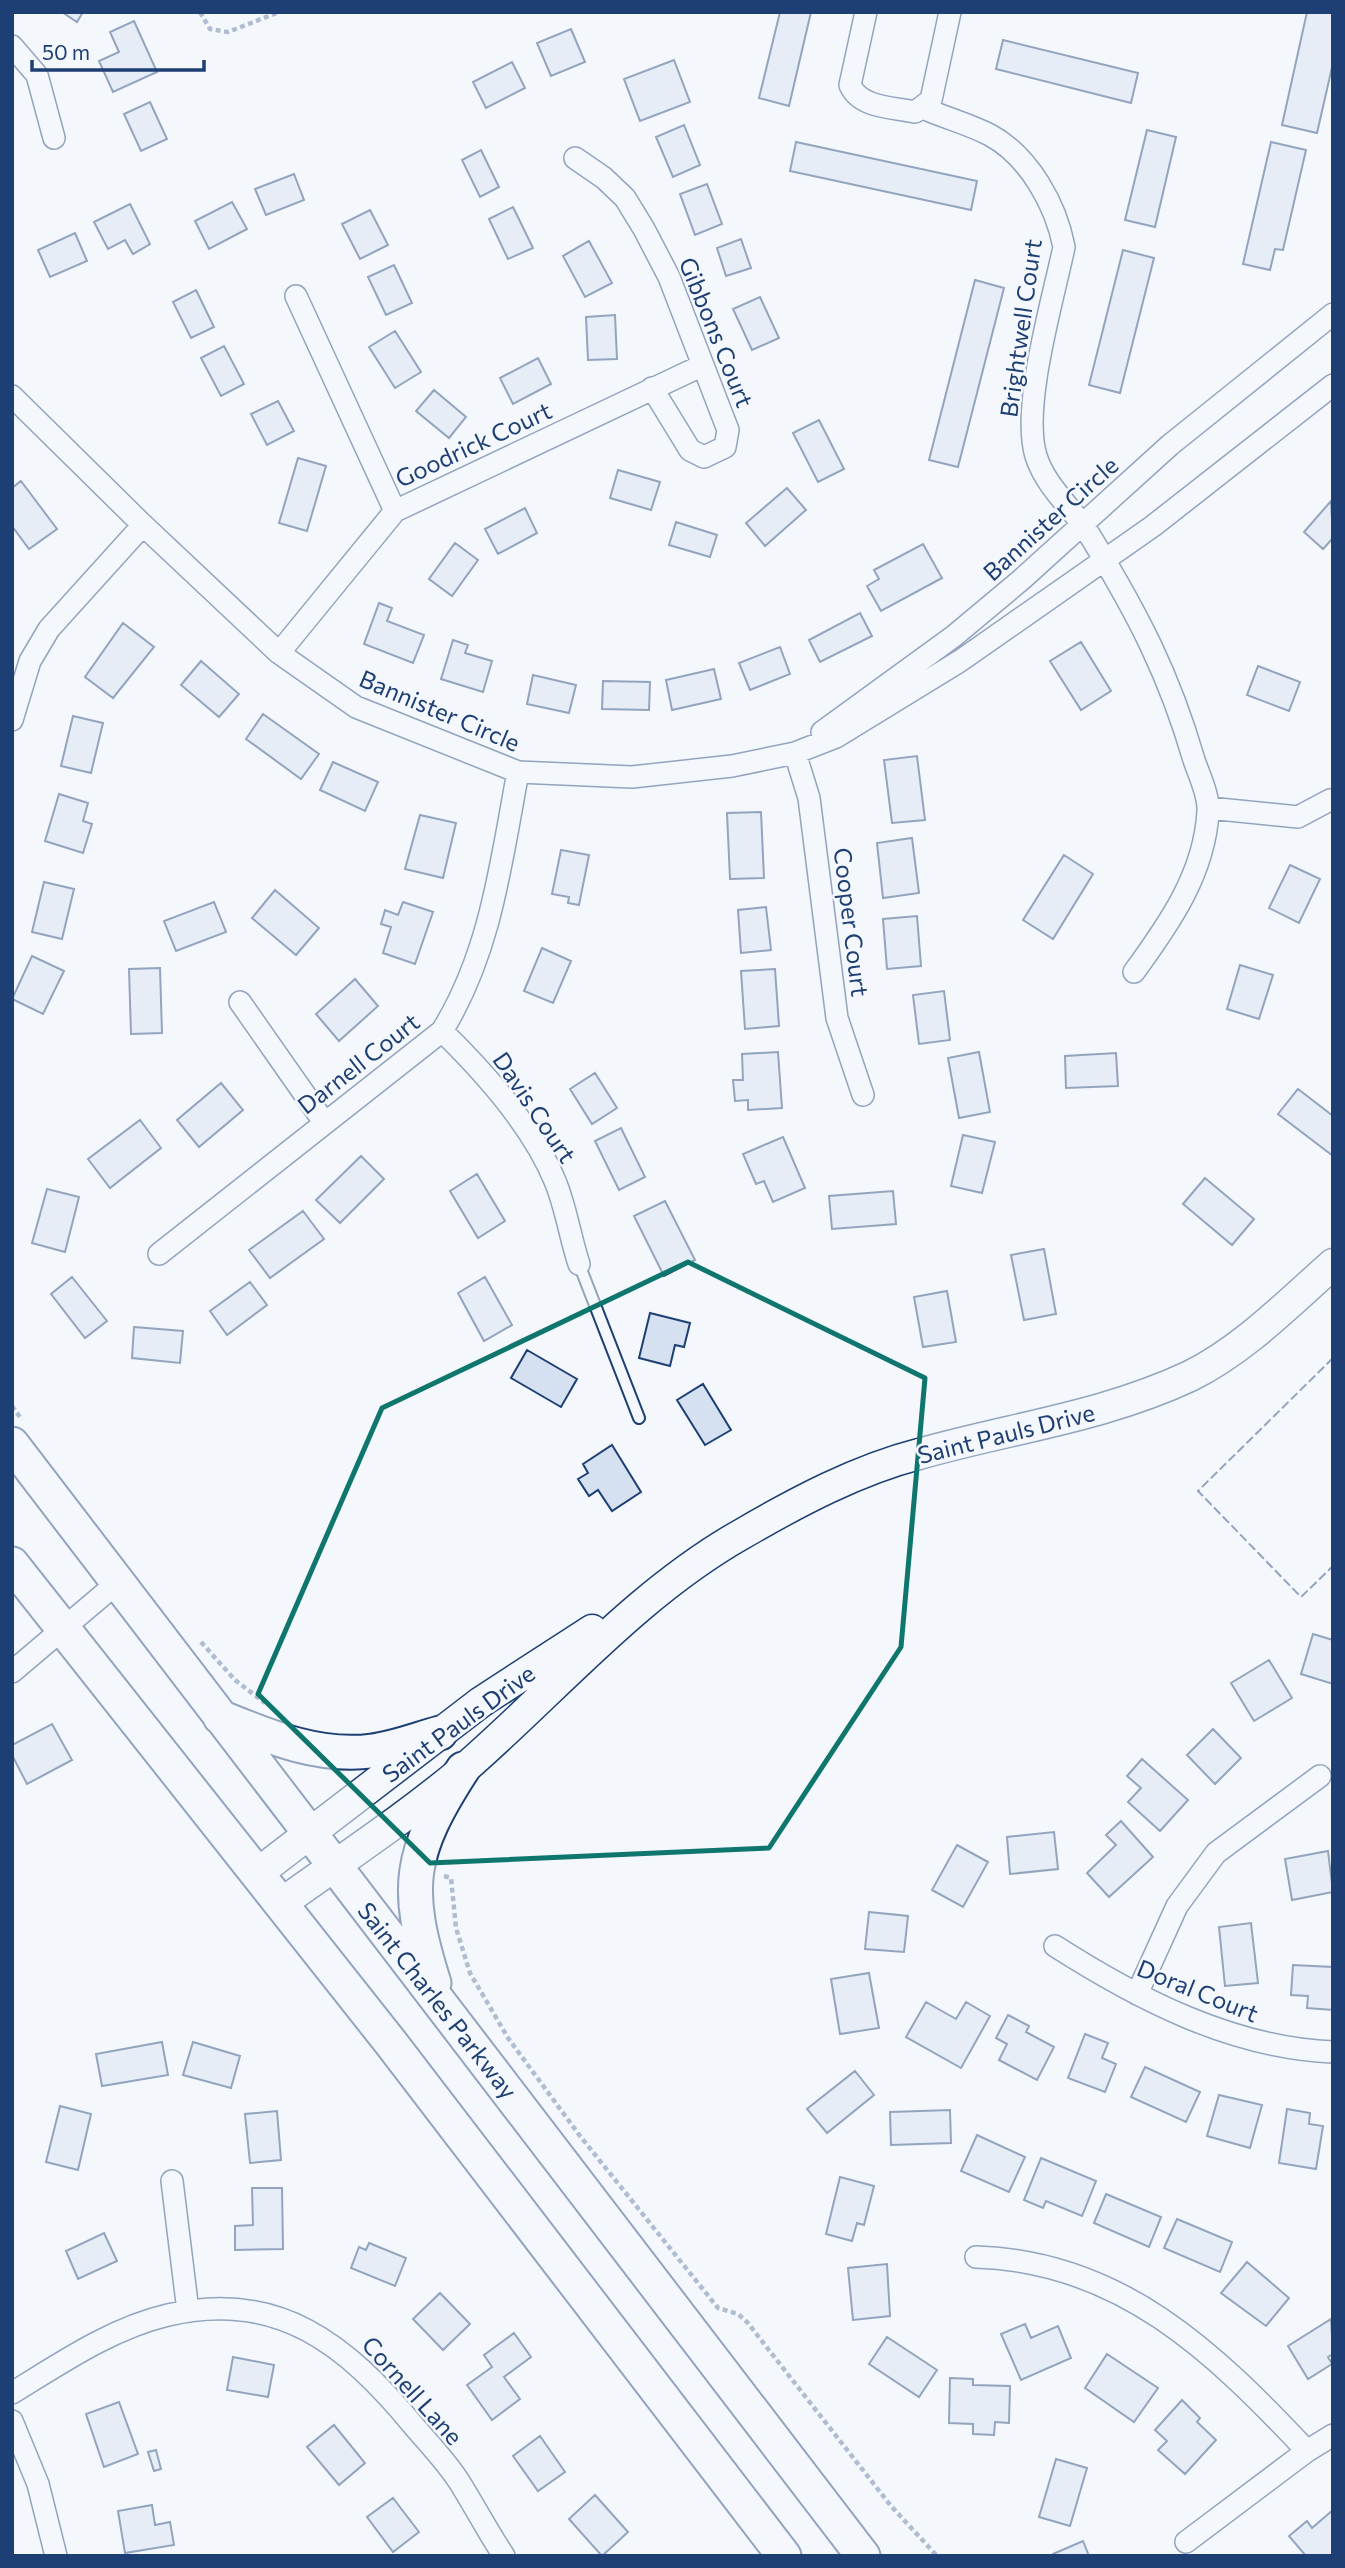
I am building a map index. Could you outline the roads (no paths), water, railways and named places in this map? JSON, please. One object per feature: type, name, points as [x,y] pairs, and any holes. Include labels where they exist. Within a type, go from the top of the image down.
[{"type":"main road","name":"Saint Charles Parkway","points":[[20,1436],[117,1583],[863,2556]]},
{"type":"main road","points":[[12,1564],[282,1903],[784,2556]]},
{"type":"main road","points":[[220,1717],[293,1745],[336,1753],[374,1751],[440,1733]]},
{"type":"main road","points":[[440,2002],[418,1936],[414,1910],[418,1867],[434,1817],[463,1769]]},
{"type":"street","name":"Brightwell Court","points":[[866,12],[850,85],[854,94],[861,101],[915,112],[923,108],[975,128],[1010,150],[1050,202],[1064,247],[1033,397],[1031,434],[1043,475],[1084,525],[1126,591],[1178,707],[1209,808]]},
{"type":"street","points":[[923,108],[931,100],[950,12]]},
{"type":"street","points":[[12,46],[37,75],[54,138]]},
{"type":"street","name":"Gibbons Court","points":[[575,158],[604,178],[625,198],[644,229],[668,277],[728,430],[725,447],[704,457],[690,450],[652,388]]},
{"type":"street","points":[[296,296],[395,510]]},
{"type":"street","name":"Bannister Circle","points":[[795,753],[954,636],[1084,525],[1170,445],[1333,314]]},
{"type":"street","name":"Goodrick Court","points":[[279,653],[395,510],[701,366]]},
{"type":"street","name":"Bannister Circle","points":[[12,396],[279,653],[356,707],[518,772],[632,777],[732,766],[795,753],[836,737],[960,661],[1162,519],[1333,385]]},
{"type":"street","points":[[13,713],[30,661],[48,629],[143,525]]},
{"type":"street","name":"Cooper Court","points":[[795,753],[809,798],[837,1018],[863,1096]]},
{"type":"street","name":"Darnell Court","points":[[159,1254],[442,1031],[463,996],[484,941],[518,772]]},
{"type":"street","points":[[1134,972],[1168,927],[1186,891],[1200,856],[1209,808],[1298,817],[1330,800]]},
{"type":"street","points":[[240,1002],[324,1122]]},
{"type":"street","name":"Davis Court","points":[[442,1031],[474,1062],[542,1155],[555,1180],[579,1264]]},
{"type":"street","name":"Saint Pauls Drive","points":[[282,1903],[463,1769],[590,1650],[668,1586],[739,1535],[817,1493],[916,1454],[1090,1414],[1193,1374],[1256,1331],[1333,1264]]},
{"type":"street","points":[[12,1672],[117,1583]]},
{"type":"street","name":"Saint Pauls Drive","points":[[258,1873],[440,1733],[536,1666],[668,1586]]},
{"type":"street","points":[[1137,1994],[1177,1906],[1216,1853],[1320,1776]]},
{"type":"street","name":"Doral Court","points":[[1055,1946],[1119,1987],[1248,2040],[1292,2050],[1333,2052]]},
{"type":"street","points":[[172,2180],[188,2311]]},
{"type":"street","points":[[976,2257],[1014,2258],[1066,2269],[1128,2296],[1235,2375],[1307,2451]]},
{"type":"street","name":"Cornell Lane","points":[[12,2393],[115,2333],[188,2311],[223,2307],[255,2311],[309,2329],[343,2351],[383,2389],[459,2481],[504,2556]]},
{"type":"street","points":[[12,2421],[38,2484],[56,2556]]},
{"type":"street","points":[[1186,2542],[1307,2451],[1333,2435]]},
{"type":"lane","points":[[579,1264],[639,1418]]}]
